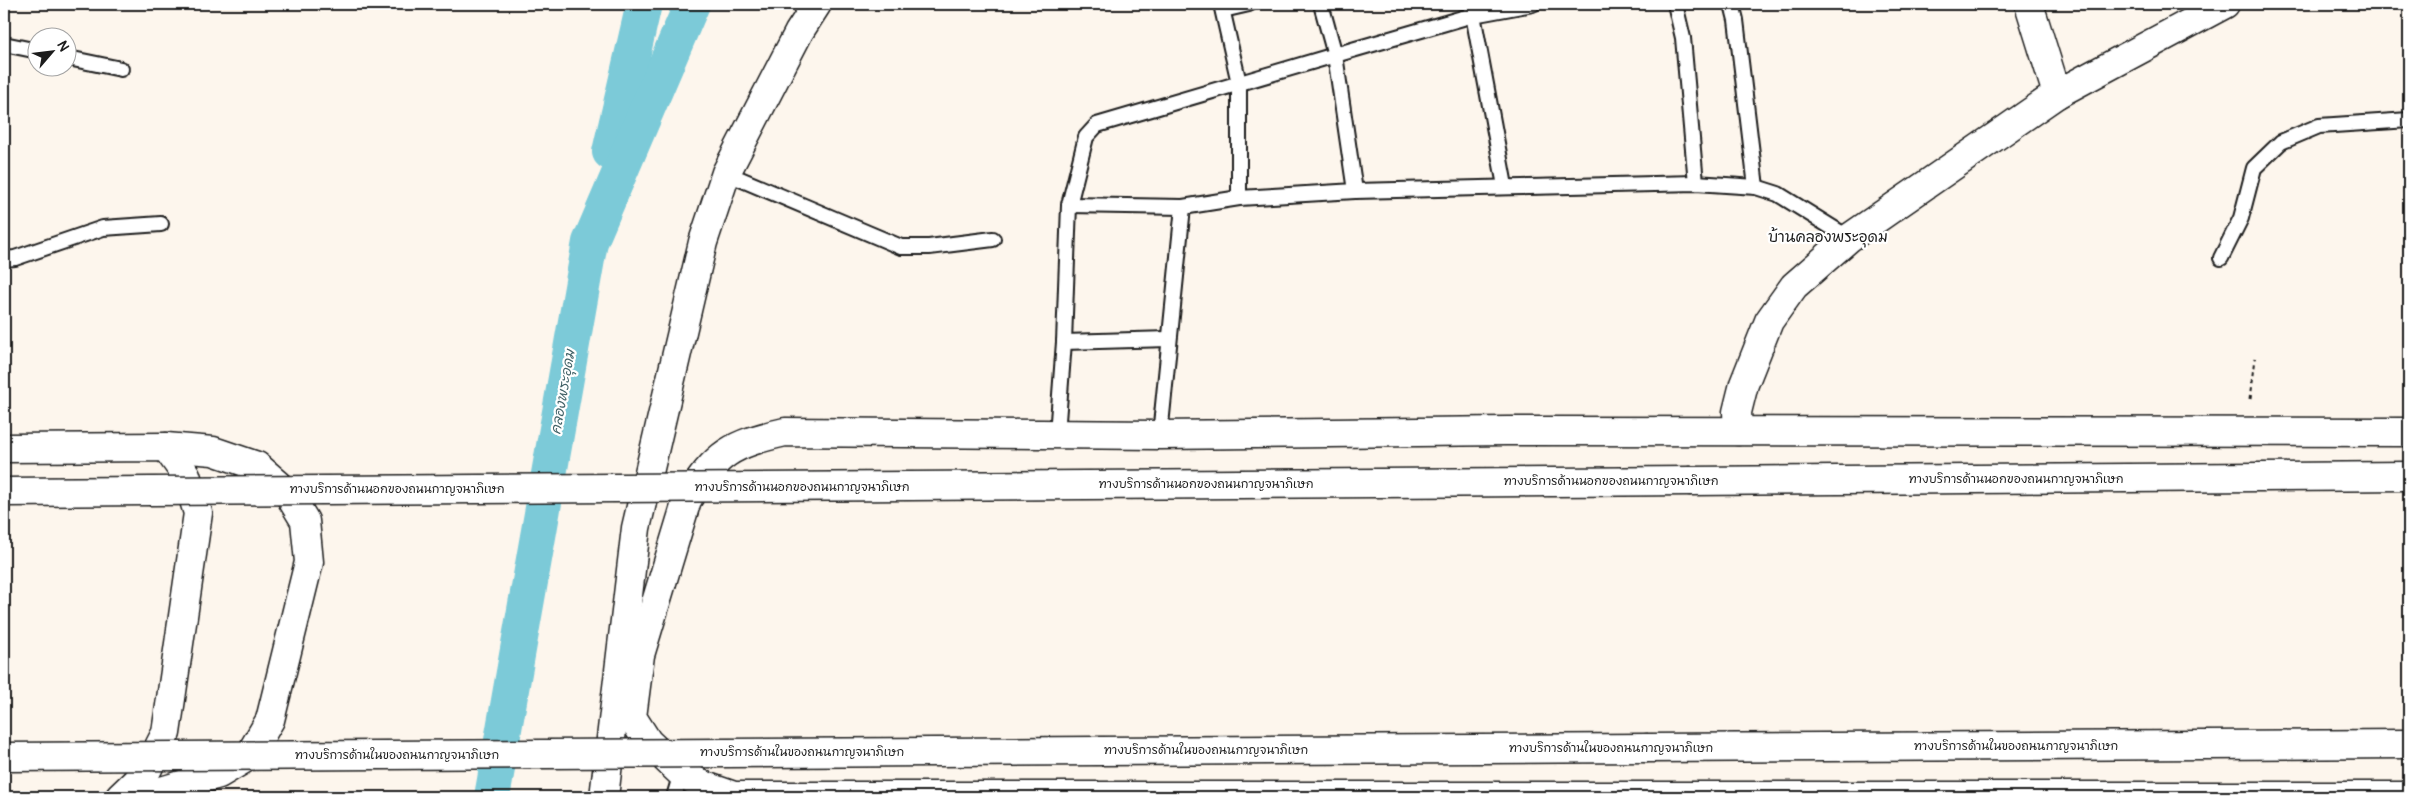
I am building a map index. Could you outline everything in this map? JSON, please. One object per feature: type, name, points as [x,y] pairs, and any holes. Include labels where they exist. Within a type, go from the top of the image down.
[{"type":"main road","points":[[604,797],[636,528],[703,242],[726,173],[799,32],[818,4]]},
{"type":"main road","points":[[2029,4],[2057,94]]},
{"type":"main road","points":[[1738,431],[1737,412],[1744,384],[1769,321],[1794,286],[1849,238],[2057,94],[2225,4]]},
{"type":"main road","points":[[2409,432],[1738,431],[1160,435],[785,432],[756,438],[722,454],[702,477],[688,500],[640,655],[632,717],[678,785],[705,786],[734,796],[2409,796]]},
{"type":"main road","points":[[4,448],[166,447],[213,451],[257,466],[288,493],[305,520],[309,562],[270,720],[249,756],[219,774],[141,797]]},
{"type":"main road","points":[[120,797],[146,772],[166,733],[198,513],[186,475],[166,447]]},
{"type":"main road","name":"ทางบริการด้านนอกของถนนกาญจนาภิเษก","points":[[4,492],[2409,476]]},
{"type":"main road","name":"ทางบริการด้านในของถนนกาญจนาภิเษก","points":[[4,757],[2409,744]]},
{"type":"lane","points":[[1239,198],[1239,83],[1222,7],[1249,4]]},
{"type":"lane","points":[[1322,4],[1335,55],[1355,191]]},
{"type":"lane","points":[[1057,434],[1064,342],[1069,205],[1086,137],[1097,125],[1335,55],[1472,9],[1533,4]]},
{"type":"lane","points":[[1676,4],[1683,38],[1696,183]]},
{"type":"lane","points":[[1732,4],[1736,20],[1756,187]]},
{"type":"lane","points":[[1472,9],[1505,186]]},
{"type":"lane","points":[[4,44],[28,49]]},
{"type":"lane","points":[[78,60],[121,69]]},
{"type":"lane","points":[[2221,258],[2241,218],[2254,168],[2281,142],[2319,126],[2409,120]]},
{"type":"lane","points":[[726,173],[901,247],[929,247],[993,239]]},
{"type":"lane","points":[[1069,205],[1182,207],[1239,198],[1355,191],[1696,183],[1756,187],[1778,194],[1849,238]]},
{"type":"lane","points":[[1160,435],[1182,207]]},
{"type":"lane","points":[[4,260],[103,228],[161,224]]},
{"type":"lane","points":[[1064,342],[1170,339]]},
{"type":"path","points":[[2247,431],[2255,358]]},
{"type":"waterway","points":[[610,152],[644,4]]},
{"type":"waterway","name":"คลองพระอุดม","points":[[492,797],[590,242],[692,4]]},
{"type":"district","name":"บ้านคลองพระอุดม","points":[[1828,237]]}]
